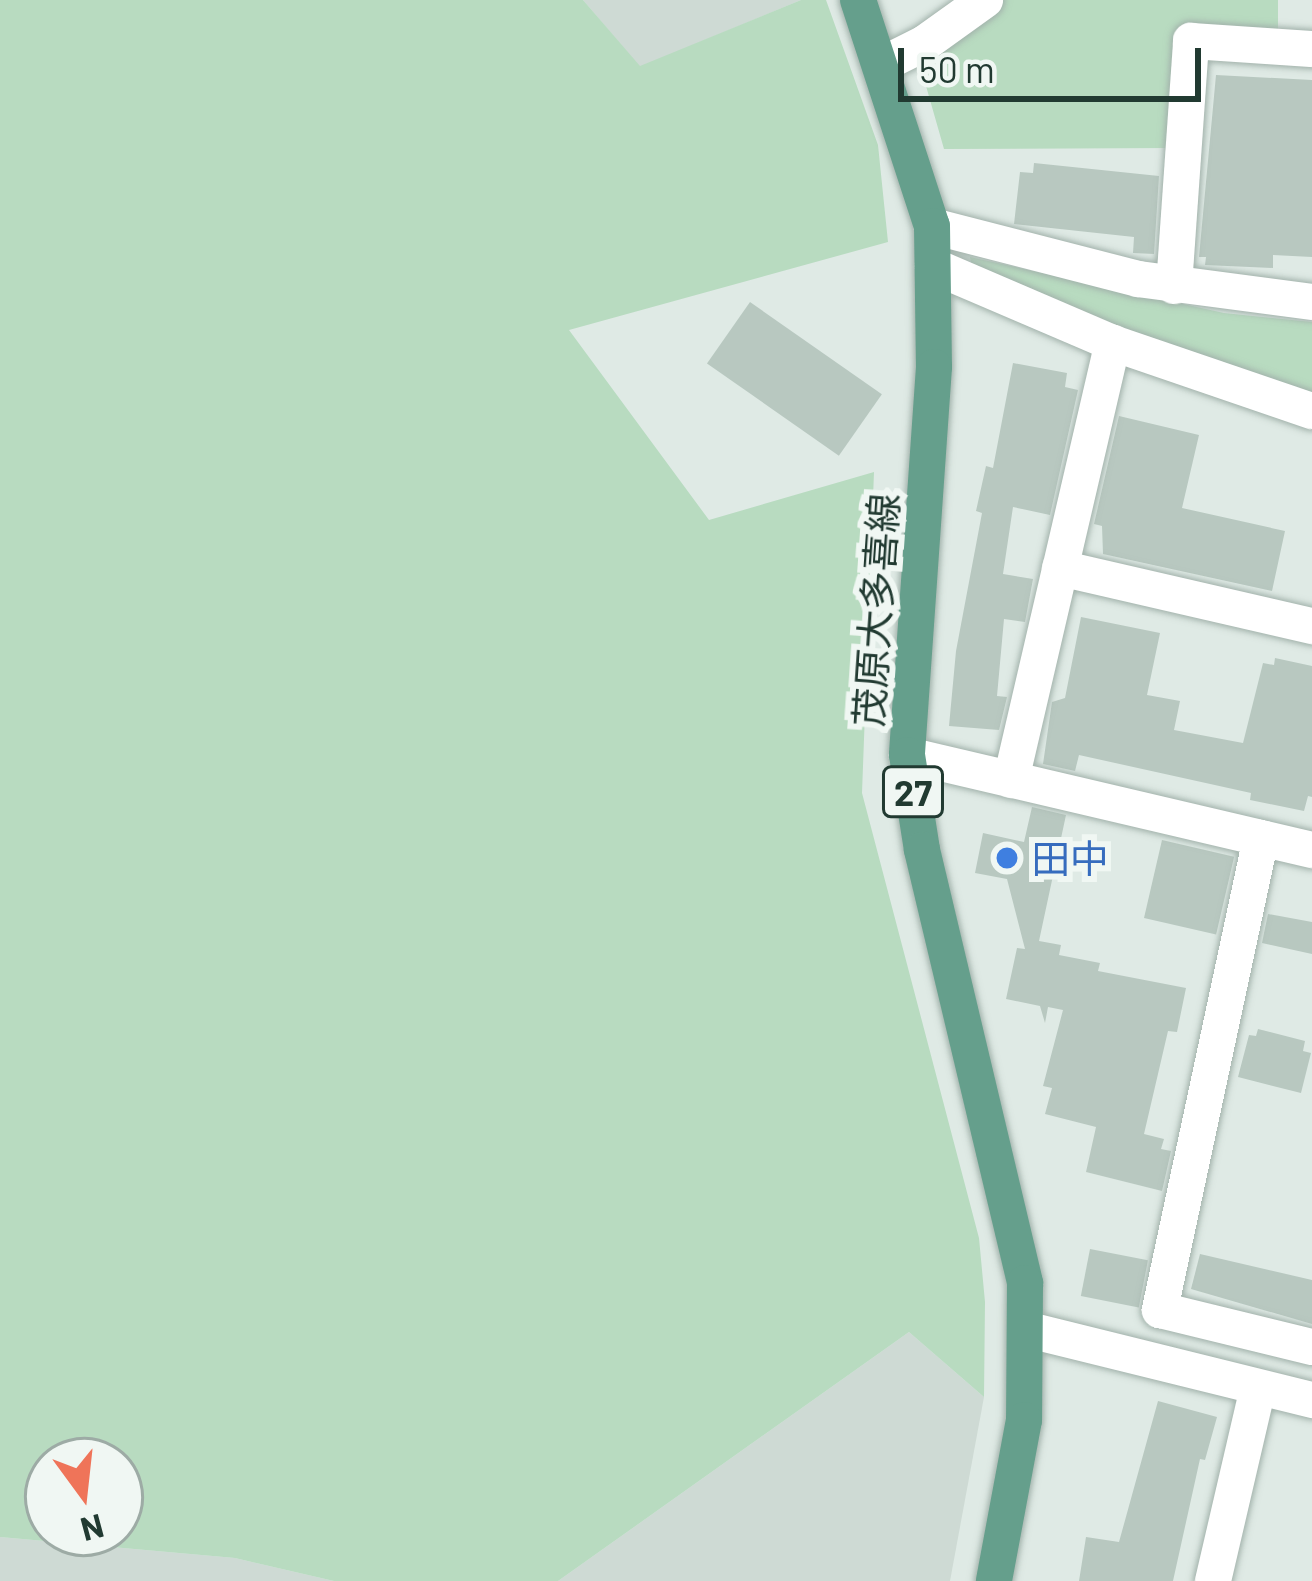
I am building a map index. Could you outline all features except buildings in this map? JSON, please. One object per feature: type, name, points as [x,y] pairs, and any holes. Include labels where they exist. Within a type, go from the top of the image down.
[{"type":"main road","name":"茂原大多喜線","points":[[859,0],[932,226],[933,391],[907,754],[922,850],[1025,1282],[1029,1330],[1024,1420],[994,1581]]},
{"type":"street","points":[[881,65],[925,43],[986,0]]},
{"type":"street","points":[[1174,286],[1191,41],[1312,50]]},
{"type":"street","points":[[932,226],[1174,286],[1312,302]]},
{"type":"street","points":[[933,266],[1113,343],[1312,411]]},
{"type":"street","points":[[1011,780],[1113,343]]},
{"type":"street","points":[[1060,568],[1312,626]]},
{"type":"street","points":[[907,754],[1312,850]]},
{"type":"street","points":[[1261,838],[1160,1310],[1312,1347]]},
{"type":"street","points":[[1029,1330],[1312,1400]]},
{"type":"street","points":[[1213,1581],[1258,1388]]},
{"type":"shaded area","points":[[583,0],[801,0],[640,67]]},
{"type":"shaded area","points":[[909,1332],[984,1397],[950,1581],[558,1581]]},
{"type":"shaded area","points":[[0,1537],[24,1539],[24,1557],[144,1557],[144,1550],[235,1558],[334,1581],[0,1581]]},
{"type":"green space","points":[[0,0],[583,0],[640,66],[801,0],[826,0],[878,145],[888,242],[569,330],[709,520],[874,472],[862,793],[979,1238],[985,1302],[984,1397],[909,1332],[558,1581],[334,1581],[235,1558],[144,1550],[144,1437],[24,1437],[24,1539],[0,1537]]},
{"type":"green space","points":[[998,0],[1278,0],[1278,32],[1182,28],[1171,148],[944,149],[918,58]]},
{"type":"green space","points":[[970,257],[1224,313],[1312,322],[1312,400],[973,274]]},
{"type":"place","name":"田中","points":[[1007,858]]}]
